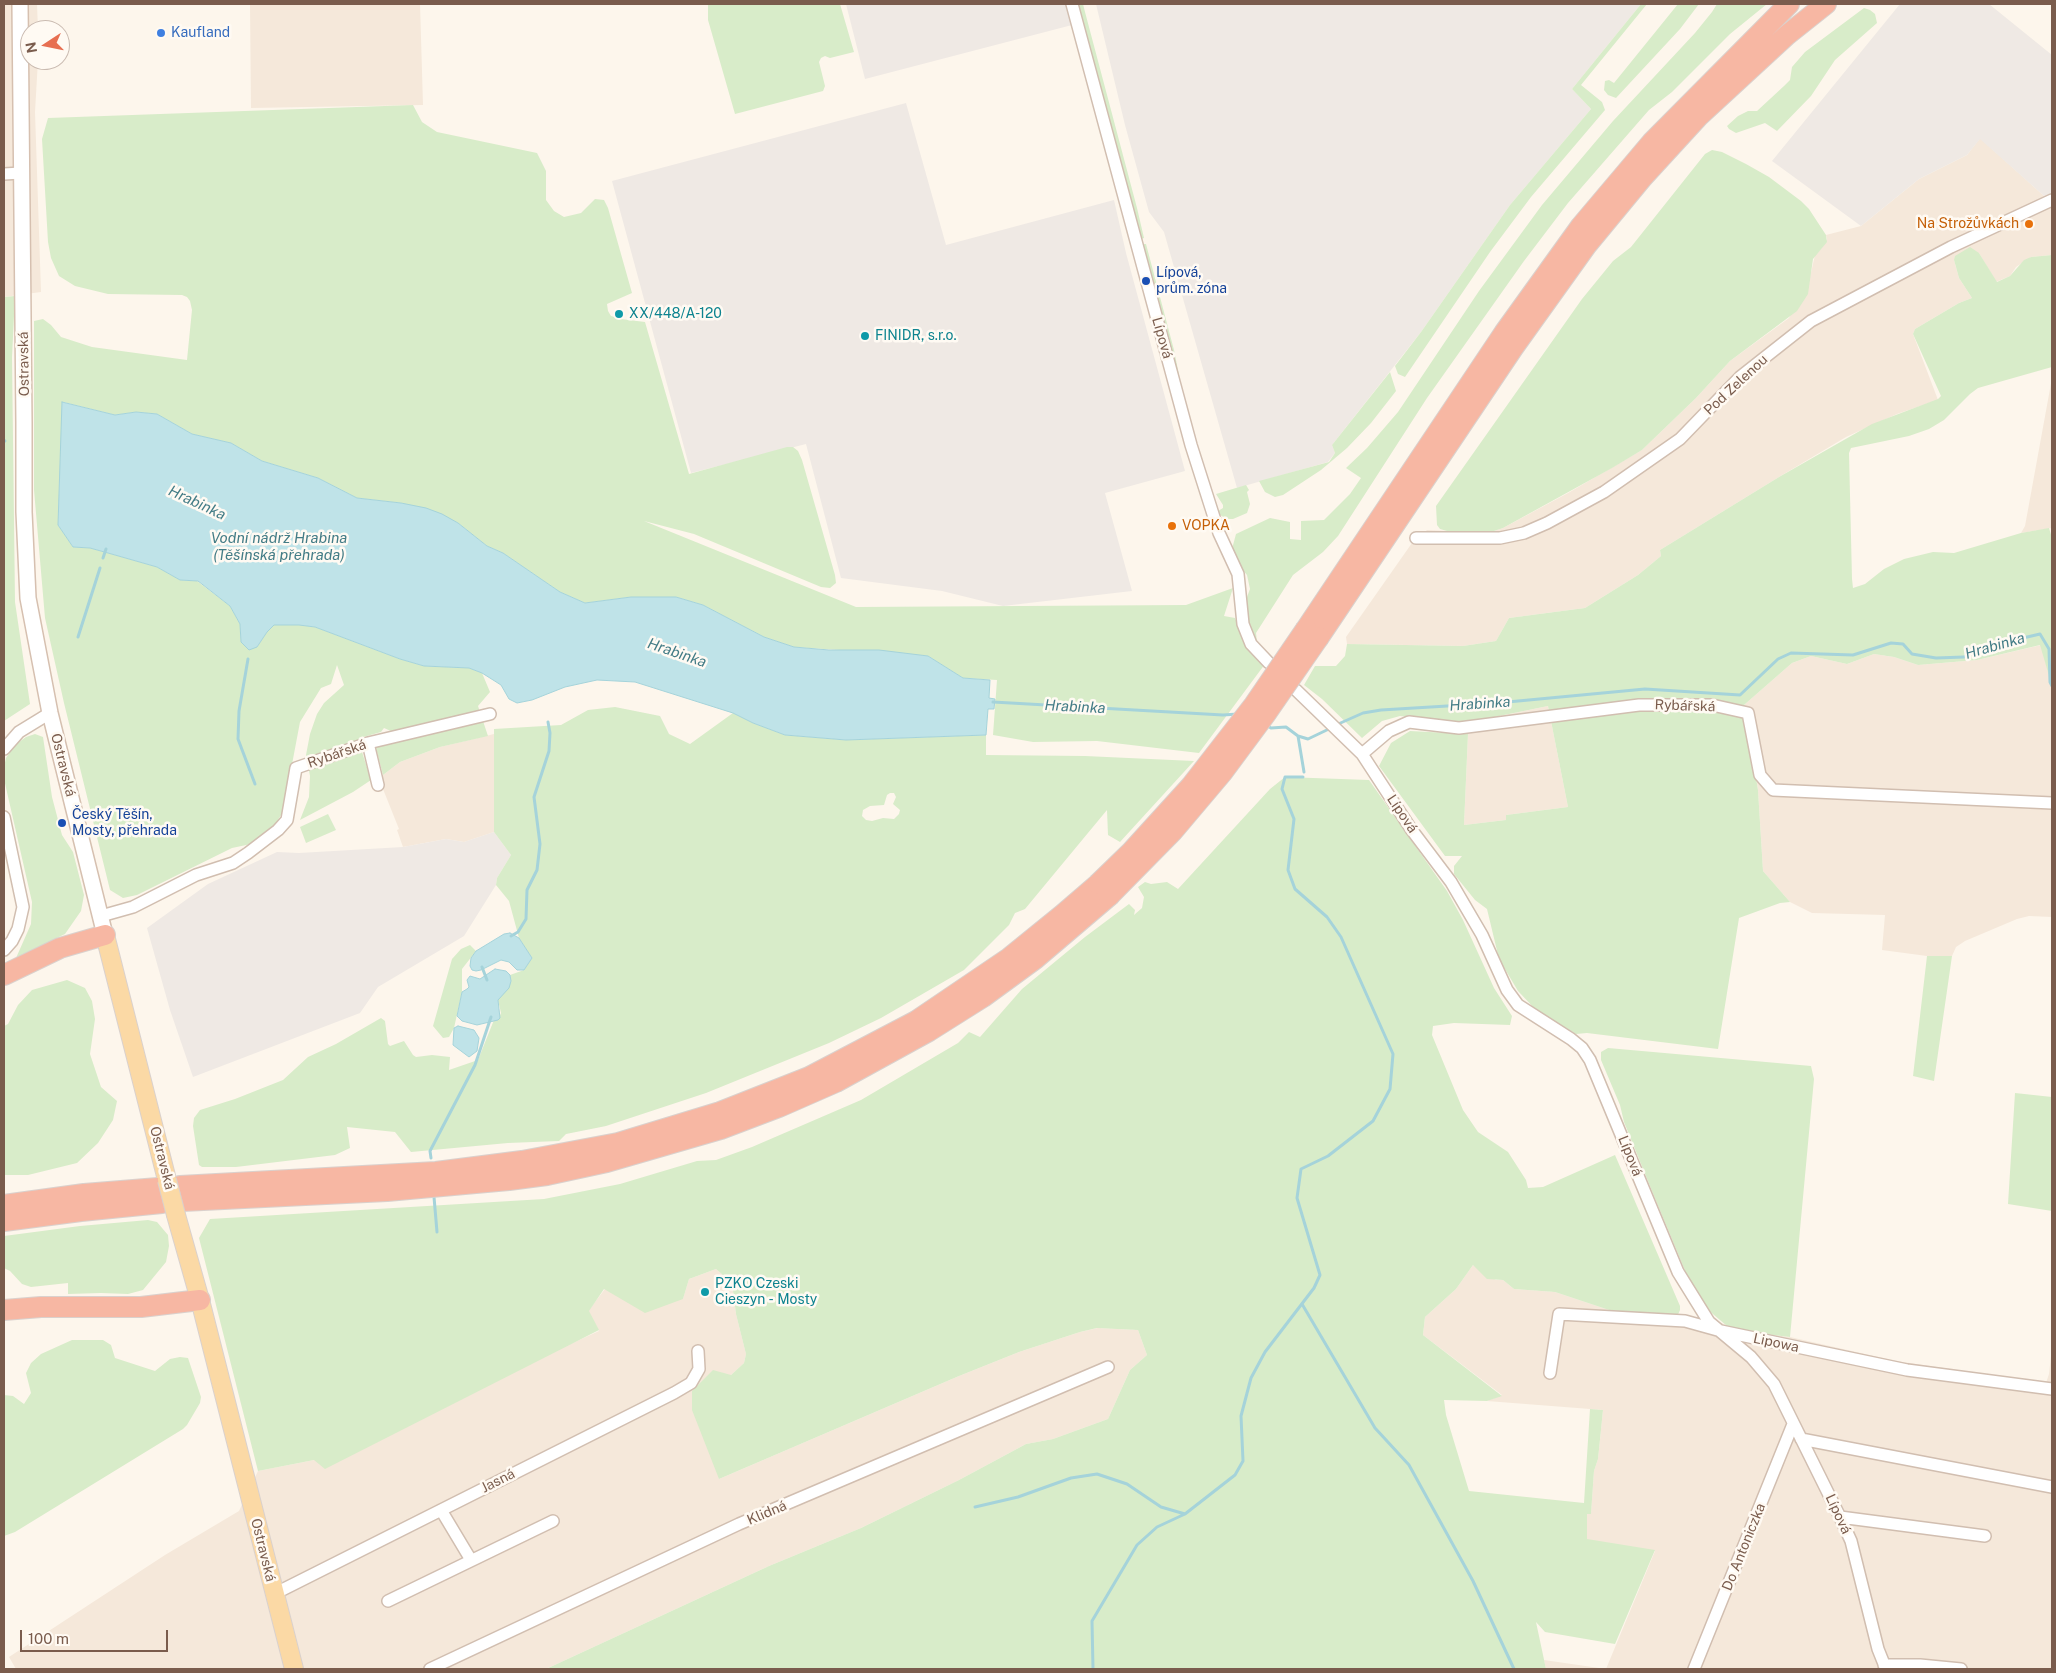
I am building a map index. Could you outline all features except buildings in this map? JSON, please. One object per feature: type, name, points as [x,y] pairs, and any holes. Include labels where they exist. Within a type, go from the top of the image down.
[{"type":"highway","points":[[1312,633],[1504,333],[1581,226],[1652,142],[1789,4]]},
{"type":"highway","points":[[1736,58],[1800,4]]},
{"type":"highway","points":[[4,1222],[171,1196],[436,1172],[522,1161],[618,1143],[720,1112],[809,1077],[916,1021],[1009,958],[1062,915],[1103,890],[1131,852],[1191,786],[1312,633],[1586,246],[1643,177],[1698,117],[1787,36],[1826,4]]},
{"type":"highway","points":[[1787,36],[1837,4]]},
{"type":"highway","points":[[4,975],[103,926]]},
{"type":"highway","points":[[4,1205],[84,1194],[171,1196]]},
{"type":"highway","points":[[4,1310],[41,1307],[141,1307],[200,1300]]},
{"type":"main road","name":"Ostravská","points":[[103,926],[294,1669]]},
{"type":"street","name":"Ostravská","points":[[20,4],[25,541],[28,598],[50,713],[103,926]]},
{"type":"street","name":"Lípová","points":[[1072,4],[1191,446],[1219,533],[1238,574],[1243,624],[1252,644],[1269,663]]},
{"type":"street","points":[[4,174],[21,173]]},
{"type":"street","name":"Pod Zelenou","points":[[1416,538],[1500,538],[1524,533],[1547,523],[1604,492],[1680,439],[1740,377],[1811,321],[1951,247],[2052,200]]},
{"type":"street","name":"Lípová","points":[[1296,690],[1362,754],[1411,828],[1452,882],[1482,935],[1507,990],[1518,1005],[1568,1036],[1582,1048],[1590,1060],[1678,1272],[1709,1322],[1751,1357],[1774,1384],[1840,1517],[1851,1541],[1878,1649],[1885,1667]]},
{"type":"street","name":"Rybářská","points":[[1362,754],[1389,731],[1409,722],[1459,728],[1639,705],[1712,705],[1748,714],[1760,775],[1773,790],[2052,803]]},
{"type":"street","points":[[4,749],[19,732],[50,713]]},
{"type":"street","name":"Rybářská","points":[[103,926],[133,907],[196,875],[233,863],[278,830],[287,820],[296,768],[368,743],[490,714]]},
{"type":"street","points":[[368,743],[378,785]]},
{"type":"street","points":[[4,817],[23,907],[18,929],[12,941],[4,950]]},
{"type":"street","name":"Lipowa","points":[[1550,1373],[1559,1314],[1685,1321],[1721,1331],[1907,1370],[2052,1389]]},
{"type":"street","name":"Jasná","points":[[274,1594],[674,1393],[691,1382],[699,1369],[698,1351]]},
{"type":"street","name":"Klidná","points":[[430,1669],[739,1524],[1108,1366]]},
{"type":"street","name":"Do Antoniczka","points":[[1694,1669],[1793,1424]]},
{"type":"street","points":[[1801,1439],[2052,1487]]},
{"type":"street","points":[[442,1510],[471,1560]]},
{"type":"street","points":[[1840,1517],[1985,1536]]},
{"type":"street","points":[[388,1601],[553,1521]]},
{"type":"street","points":[[1885,1667],[1912,1664],[1961,1669]]},
{"type":"shaded area","points":[[4,4],[37,4],[38,20],[20,20],[20,70],[37,70],[35,112],[41,292],[4,297]]},
{"type":"shaded area","points":[[250,4],[420,4],[423,105],[251,108]]},
{"type":"shaded area","points":[[846,4],[1066,4],[1072,25],[865,79]]},
{"type":"shaded area","points":[[1096,4],[1641,4],[1572,89],[1591,109],[1510,205],[1421,332],[1332,445],[1335,453],[1328,462],[1237,488],[1164,232],[1149,212],[1125,125]]},
{"type":"shaded area","points":[[1900,4],[1989,4],[2052,55],[2052,193],[2044,196],[1980,139],[1967,155],[1919,179],[1861,226],[1772,161]]},
{"type":"shaded area","points":[[906,103],[946,245],[1114,200],[1126,253],[1185,471],[1105,493],[1132,591],[1003,606],[942,591],[841,578],[806,444],[691,473],[612,181]]},
{"type":"shaded area","points":[[1980,138],[2044,196],[2052,193],[2052,255],[2031,257],[2016,267],[2010,276],[1996,282],[1979,253],[1954,260],[1959,278],[1972,298],[1959,303],[1915,329],[1913,334],[1938,400],[1897,414],[1846,437],[1660,550],[1661,556],[1638,575],[1585,608],[1509,618],[1496,641],[1463,646],[1347,644],[1346,637],[1412,543],[1427,530],[1472,532],[1494,531],[1503,528],[1642,450],[1696,398],[1730,361],[1789,318],[1811,273],[1815,255],[1827,239],[1826,235],[1861,226],[1919,179],[1967,155]]},
{"type":"shaded area","points":[[2052,378],[2052,528],[2021,533],[2025,526]]},
{"type":"shaded area","points":[[2041,645],[2052,686],[2052,917],[2029,916],[2017,919],[1965,941],[1956,947],[1952,956],[1927,956],[1882,950],[1885,915],[1812,913],[1790,902],[1763,871],[1758,790],[1744,705],[1792,663],[1811,656],[1847,664],[1874,654],[1894,657],[1918,665],[1977,660]]},
{"type":"shaded area","points":[[1548,706],[1568,807],[1506,815],[1506,820],[1464,825],[1468,735],[1465,723]]},
{"type":"shaded area","points":[[494,734],[494,832],[464,842],[446,839],[403,847],[397,830],[399,829],[383,789],[383,775],[400,762],[440,747]]},
{"type":"shaded area","points":[[494,832],[511,855],[497,878],[496,885],[464,936],[378,987],[360,1013],[193,1077],[170,1010],[147,928],[208,884],[277,852],[299,853],[403,847],[446,839],[464,842]]},
{"type":"shaded area","points":[[1473,1265],[1496,1280],[1503,1280],[1514,1289],[1555,1292],[1609,1310],[1721,1323],[1747,1332],[1790,1337],[1896,1361],[2046,1383],[2052,1347],[2052,1669],[1606,1669],[1655,1551],[1587,1540],[1587,1514],[1591,1513],[1594,1471],[1598,1459],[1603,1410],[1487,1401],[1502,1395],[1423,1335],[1425,1317],[1456,1289]]},
{"type":"shaded area","points":[[716,1269],[732,1283],[736,1314],[746,1354],[744,1363],[731,1375],[719,1479],[959,1376],[1019,1352],[1080,1332],[1098,1328],[1138,1330],[1147,1355],[1130,1370],[1108,1419],[1053,1439],[1026,1444],[959,1480],[861,1528],[769,1566],[546,1669],[16,1669],[9,1657],[165,1555],[239,1511],[258,1471],[314,1460],[599,1331],[588,1311],[605,1289],[683,1299],[689,1279]]},
{"type":"shaded area","points":[[1544,1660],[1606,1669],[1546,1669]]},
{"type":"green space","points":[[708,4],[840,4],[854,52],[830,58],[825,56],[821,58],[819,62],[825,86],[823,91],[735,114],[708,20]]},
{"type":"green space","points":[[1078,4],[1083,4],[1137,208],[1144,238],[1141,239]]},
{"type":"green space","points":[[1641,4],[1647,4],[1581,85],[1602,102],[1605,110],[1531,197],[1490,252],[1405,377],[1398,374],[1395,366],[1510,205],[1591,109],[1572,89]]},
{"type":"green space","points":[[1678,4],[1699,4],[1680,29],[1616,98],[1608,95],[1604,90],[1605,81],[1609,80],[1614,83]]},
{"type":"green space","points":[[1717,4],[1767,4],[1730,34],[1672,92],[1649,110],[1568,203],[1524,261],[1427,398],[1338,536],[1323,552],[1293,575],[1256,633],[1257,642],[1253,638],[1247,613],[1247,597],[1250,589],[1247,575],[1240,567],[1232,549],[1236,534],[1270,518],[1290,522],[1290,539],[1301,540],[1301,521],[1324,520],[1350,494],[1361,478],[1346,468],[1367,448],[1398,412],[1479,291],[1542,205],[1613,121],[1695,33]]},
{"type":"green space","points":[[1864,8],[1875,14],[1877,23],[1835,60],[1811,96],[1777,131],[1765,123],[1736,133],[1729,129],[1727,126],[1738,116],[1748,111],[1757,111],[1790,80],[1792,67],[1805,52]]},
{"type":"green space","points":[[413,105],[422,122],[437,132],[537,153],[546,171],[546,200],[554,211],[564,217],[581,213],[595,199],[604,200],[608,208],[632,293],[607,304],[608,311],[611,316],[621,319],[645,322],[689,474],[787,447],[793,447],[798,451],[802,460],[836,583],[830,588],[821,587],[694,534],[644,521],[856,607],[1186,605],[1233,588],[1224,616],[1235,618],[1245,642],[1265,664],[1199,753],[1097,741],[1033,742],[993,735],[997,680],[963,678],[928,656],[794,647],[764,637],[703,605],[676,597],[631,597],[585,603],[560,592],[503,553],[487,546],[458,523],[401,503],[357,498],[318,478],[262,461],[231,443],[192,434],[157,414],[136,412],[115,415],[63,402],[58,525],[73,547],[90,548],[157,567],[180,580],[197,581],[230,606],[240,624],[241,642],[257,647],[274,625],[292,624],[315,627],[424,666],[469,668],[482,673],[490,692],[478,706],[488,736],[440,747],[400,762],[383,775],[376,748],[393,741],[393,732],[384,728],[381,732],[360,738],[362,752],[371,780],[353,792],[300,820],[309,797],[310,776],[306,755],[310,734],[317,714],[324,703],[344,685],[337,665],[331,684],[321,688],[300,722],[283,812],[270,832],[251,844],[232,848],[137,895],[123,898],[110,890],[45,618],[34,490],[34,321],[43,319],[61,337],[92,347],[187,360],[192,310],[190,301],[182,295],[108,294],[75,286],[59,276],[51,258],[48,242],[42,139],[48,118]]},
{"type":"green space","points":[[1712,150],[1722,152],[1769,177],[1809,209],[1826,235],[1827,242],[1813,259],[1808,294],[1797,311],[1730,361],[1696,398],[1642,450],[1503,528],[1494,531],[1472,532],[1440,529],[1437,525],[1436,506],[1582,299],[1613,261],[1631,247],[1705,154]]},
{"type":"green space","points":[[1141,240],[1143,244],[1146,244],[1174,350],[1183,395]]},
{"type":"green space","points":[[1970,247],[1979,253],[1997,282],[2010,276],[2024,260],[2031,257],[2052,255],[2052,367],[1978,388],[1944,420],[1929,429],[1909,436],[1851,448],[1849,453],[1853,588],[1865,584],[1884,569],[1904,559],[1933,552],[1954,553],[2021,533],[2049,528],[2052,538],[2052,686],[2040,645],[1977,660],[1918,665],[1894,657],[1874,654],[1847,664],[1811,656],[1792,663],[1744,705],[1758,790],[1763,871],[1790,902],[1780,903],[1739,918],[1718,1049],[1587,1033],[1576,1034],[1536,1010],[1518,991],[1499,959],[1487,909],[1475,900],[1454,874],[1454,866],[1462,856],[1445,856],[1379,766],[1391,743],[1410,731],[1468,734],[1464,825],[1506,820],[1506,815],[1568,807],[1548,706],[1465,723],[1400,716],[1382,721],[1362,738],[1322,699],[1304,685],[1315,666],[1336,666],[1345,656],[1347,644],[1463,646],[1496,641],[1509,618],[1585,608],[1638,575],[1661,556],[1660,550],[1779,477],[1872,424],[1938,399],[1941,396],[1913,334],[1915,329],[1959,303],[1972,298],[1959,278],[1954,260],[1955,256]]},
{"type":"green space","points":[[15,296],[12,357],[15,602],[30,704],[4,721],[4,297]]},
{"type":"green space","points":[[1390,372],[1396,391],[1371,423],[1347,448],[1321,470],[1283,495],[1275,497],[1265,492],[1259,481],[1329,462],[1335,453],[1332,445]]},
{"type":"green space","points":[[1246,485],[1249,490],[1247,492],[1250,504],[1247,513],[1233,519],[1227,519],[1220,515],[1218,511],[1223,508],[1223,505],[1216,494]]},
{"type":"green space","points":[[615,707],[660,716],[669,734],[690,744],[733,713],[785,735],[846,740],[986,735],[986,755],[1085,756],[1194,761],[1120,842],[1108,835],[1107,810],[1025,909],[1015,913],[1009,925],[964,970],[881,1018],[829,1043],[706,1093],[606,1126],[566,1134],[559,1141],[508,1143],[411,1152],[395,1132],[347,1127],[350,1148],[335,1155],[236,1167],[202,1167],[199,1165],[193,1126],[194,1118],[200,1110],[235,1099],[283,1080],[308,1057],[336,1044],[381,1018],[385,1021],[388,1044],[390,1046],[404,1041],[416,1057],[432,1055],[450,1057],[449,1070],[478,1060],[494,1020],[498,1020],[501,1013],[498,1000],[511,981],[510,975],[524,970],[532,958],[519,938],[509,901],[496,885],[497,878],[511,855],[494,832],[494,729],[561,725],[588,710]],"holes":[[[894,793],[896,797],[893,804],[900,810],[894,819],[883,818],[872,821],[866,820],[862,816],[863,810],[870,806],[884,805],[887,795]]]},
{"type":"green space","points":[[35,734],[43,737],[52,797],[62,835],[73,852],[84,895],[81,911],[65,934],[16,958],[31,924],[32,902],[4,779],[4,767],[6,758],[15,745],[26,737]]},
{"type":"green space","points":[[1285,777],[1369,780],[1447,891],[1463,920],[1494,988],[1512,1016],[1510,1025],[1454,1023],[1433,1026],[1432,1035],[1463,1110],[1478,1132],[1508,1152],[1526,1180],[1528,1188],[1543,1187],[1615,1155],[1680,1306],[1677,1317],[1609,1310],[1555,1292],[1514,1289],[1503,1280],[1487,1279],[1473,1265],[1456,1289],[1425,1317],[1423,1335],[1502,1396],[1487,1401],[1444,1400],[1446,1415],[1469,1491],[1584,1503],[1590,1409],[1603,1410],[1598,1459],[1594,1471],[1591,1514],[1587,1514],[1587,1539],[1655,1550],[1615,1644],[1545,1632],[1536,1622],[1546,1669],[546,1669],[769,1566],[861,1528],[959,1480],[1026,1444],[1053,1439],[1108,1419],[1130,1370],[1147,1355],[1138,1330],[1097,1328],[1080,1332],[1019,1352],[959,1376],[719,1479],[692,1410],[692,1391],[713,1370],[731,1375],[744,1363],[746,1354],[736,1314],[732,1283],[716,1269],[689,1279],[683,1299],[645,1313],[604,1289],[589,1311],[599,1330],[325,1469],[314,1460],[258,1471],[199,1238],[210,1219],[544,1199],[620,1184],[697,1161],[716,1160],[752,1147],[861,1100],[958,1043],[969,1032],[980,1037],[1022,989],[1085,937],[1129,904],[1135,910],[1134,915],[1142,908],[1144,897],[1138,887],[1145,882],[1151,884],[1167,882],[1178,889],[1270,789]]},
{"type":"green space","points":[[328,814],[336,830],[306,843],[300,827]]},
{"type":"green space","points":[[470,945],[476,951],[462,969],[462,992],[454,1028],[449,1037],[443,1038],[433,1026],[452,959],[461,949]]},
{"type":"green space","points":[[1927,956],[1952,956],[1934,1081],[1913,1076]]},
{"type":"green space","points":[[67,980],[85,988],[92,1001],[95,1019],[90,1054],[101,1087],[117,1101],[113,1120],[98,1143],[77,1163],[28,1175],[4,1175],[4,1026],[8,1024],[18,1005],[32,990]]},
{"type":"green space","points":[[1608,1048],[1811,1066],[1814,1079],[1790,1337],[1747,1332],[1727,1326],[1707,1309],[1691,1285],[1624,1122],[1620,1105],[1601,1060],[1601,1052]]},
{"type":"green space","points":[[2015,1093],[2052,1097],[2052,1211],[2008,1204]]},
{"type":"green space","points":[[148,1220],[157,1222],[168,1235],[169,1246],[166,1262],[143,1290],[128,1294],[68,1294],[68,1283],[31,1287],[22,1284],[10,1271],[4,1268],[4,1236],[80,1226]]},
{"type":"green space","points":[[72,1340],[103,1340],[111,1345],[115,1358],[155,1371],[170,1359],[188,1358],[201,1397],[200,1403],[183,1429],[15,1532],[4,1536],[4,1395],[13,1396],[24,1404],[31,1393],[26,1373],[31,1363],[41,1354]]},
{"type":"water","name":"Vodní nádrž Hrabina (Těšínská přehrada)","points":[[62,402],[115,415],[136,412],[157,414],[192,434],[231,443],[262,461],[318,478],[357,498],[401,503],[426,508],[442,514],[458,523],[487,546],[503,553],[560,592],[585,603],[631,597],[676,597],[703,605],[764,637],[794,647],[829,650],[879,650],[928,656],[963,678],[990,680],[989,698],[995,699],[994,709],[988,709],[986,735],[846,740],[785,735],[733,713],[635,682],[597,680],[565,687],[532,700],[517,703],[509,699],[501,685],[482,673],[469,668],[424,666],[315,627],[299,625],[274,625],[257,647],[249,650],[241,642],[240,624],[230,606],[198,581],[180,580],[157,567],[90,548],[73,547],[58,525]]},
{"type":"water","points":[[510,933],[519,938],[532,958],[524,970],[517,970],[509,962],[501,960],[481,970],[472,970],[470,966],[471,958],[476,951],[504,934]]},
{"type":"water","points":[[495,969],[506,971],[510,975],[511,981],[509,988],[498,1000],[500,1018],[477,1025],[462,1021],[457,1016],[462,992],[469,987],[467,980],[470,976],[480,979]]},
{"type":"water","points":[[458,1026],[474,1030],[479,1038],[477,1051],[469,1057],[453,1045],[454,1028]]},
{"type":"waterway","points":[[103,558],[106,549]]},
{"type":"waterway","points":[[78,637],[100,568]]},
{"type":"waterway","name":"Hrabinka","points":[[1336,725],[1363,713],[1381,710],[1497,703],[1645,689],[1740,695],[1778,659],[1791,653],[1853,655],[1891,643],[1903,644],[1912,654],[1936,658],[1964,657],[1989,646],[2040,634],[2049,649],[2050,682],[2052,686]]},
{"type":"waterway","points":[[248,659],[239,711],[238,739],[255,784]]},
{"type":"waterway","name":"Hrabinka","points":[[993,702],[1223,715],[1238,714]]},
{"type":"waterway","points":[[511,936],[518,932],[526,919],[527,890],[537,870],[540,844],[534,797],[549,751],[550,733],[548,722]]},
{"type":"waterway","name":"Hrabinka","points":[[1266,725],[1271,728],[1286,727],[1298,736],[1308,739],[1331,728]]},
{"type":"waterway","points":[[1298,736],[1304,772]]},
{"type":"waterway","points":[[1093,1669],[1092,1621],[1137,1545],[1157,1527],[1185,1514],[1235,1475],[1243,1461],[1241,1416],[1251,1378],[1265,1352],[1314,1288],[1320,1275],[1297,1198],[1301,1169],[1328,1156],[1373,1121],[1390,1089],[1393,1054],[1341,937],[1327,917],[1295,889],[1288,870],[1294,819],[1282,789],[1285,777],[1303,777]]},
{"type":"waterway","points":[[482,967],[487,980]]},
{"type":"waterway","points":[[431,1158],[430,1151],[475,1065],[491,1017]]},
{"type":"waterway","points":[[434,1197],[437,1232]]},
{"type":"waterway","points":[[1302,1304],[1375,1428],[1409,1465],[1473,1581],[1514,1669]]},
{"type":"waterway","points":[[975,1507],[1018,1497],[1071,1478],[1097,1474],[1127,1484],[1161,1507],[1185,1514]]},
{"type":"place","name":"Kaufland","points":[[161,33]]},
{"type":"place","name":"Na Strožůvkách","points":[[2029,224]]},
{"type":"place","name":"Lípová, prům. zóna","points":[[1146,281]]},
{"type":"place","name":"XX/448/A-120","points":[[619,314]]},
{"type":"place","name":"FINIDR, s.r.o.","points":[[865,336]]},
{"type":"place","name":"VOPKA","points":[[1172,526]]},
{"type":"place","name":"Český Těšín, Mosty, přehrada","points":[[62,823]]},
{"type":"place","name":"PZKO Czeski Cieszyn - Mosty","points":[[705,1292]]}]
